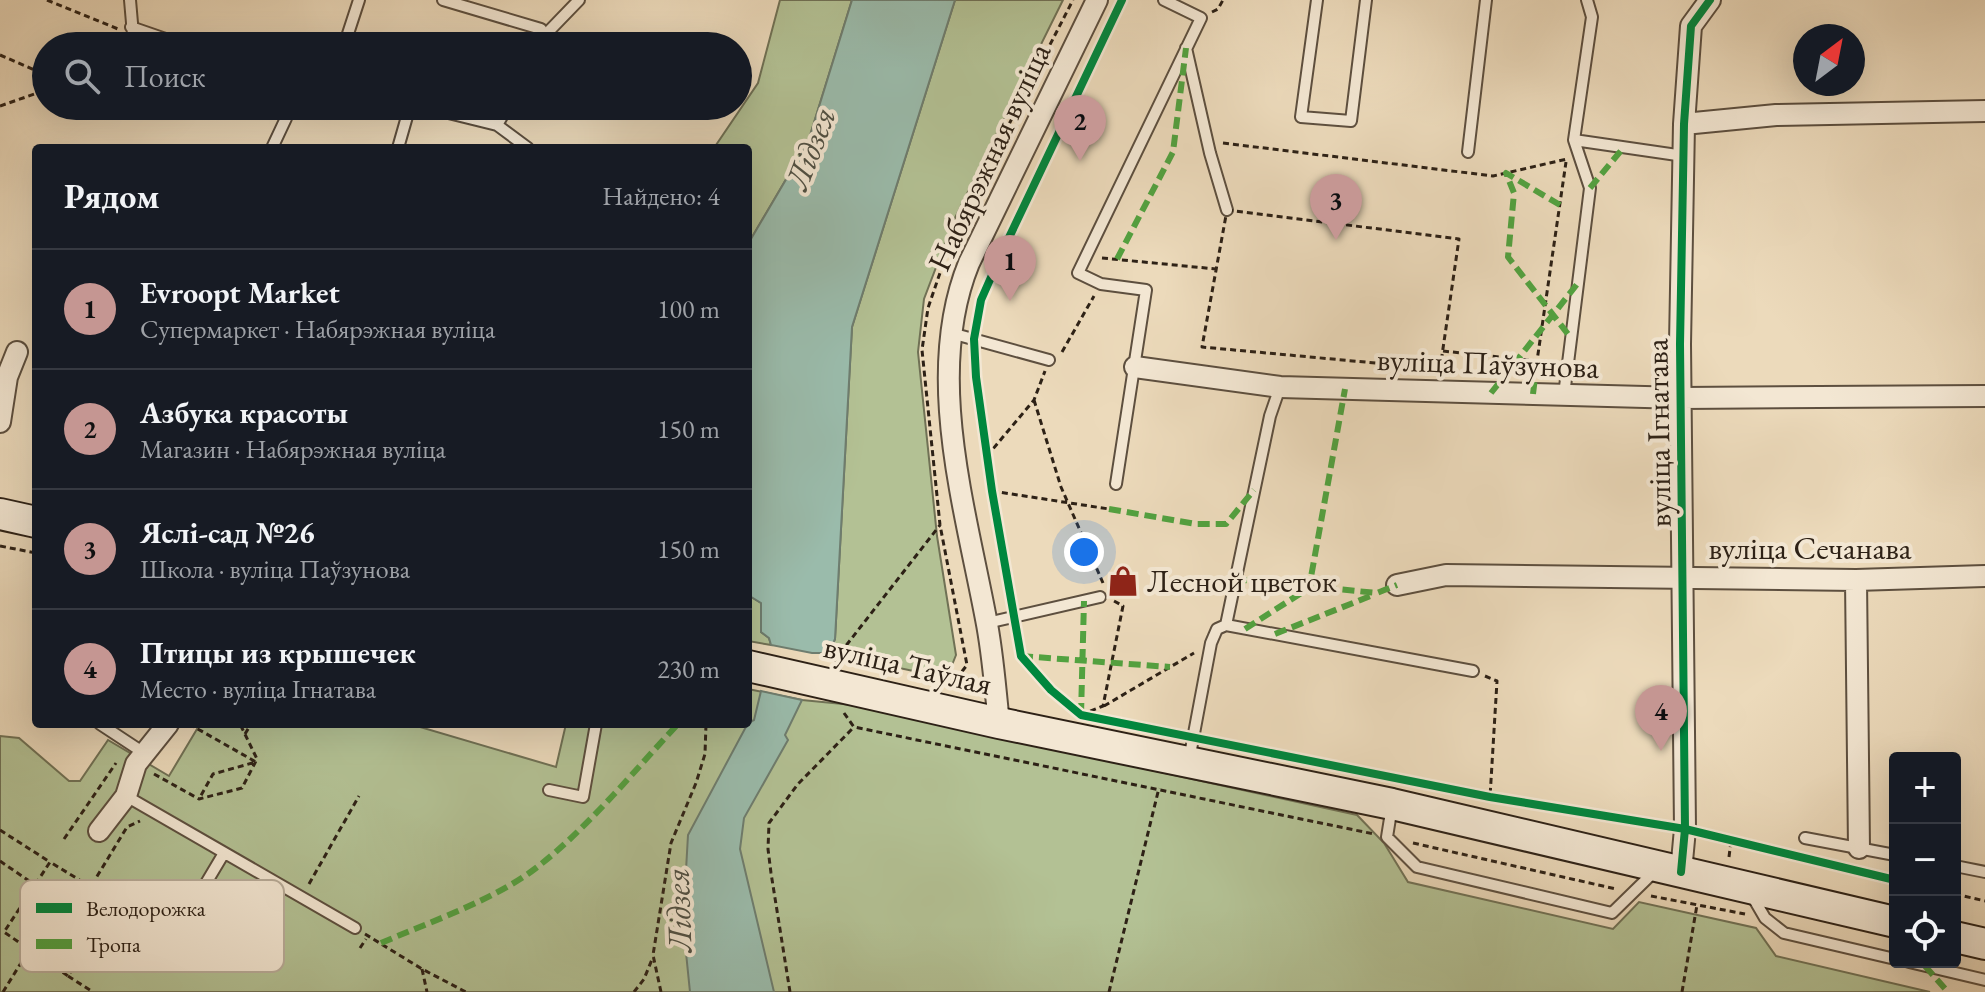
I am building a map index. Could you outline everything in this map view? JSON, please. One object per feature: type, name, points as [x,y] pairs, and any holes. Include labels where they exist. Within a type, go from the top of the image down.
[{"type":"main road","points":[[0,514],[32,521]]},
{"type":"main road","name":"вуліца Таўлая","points":[[756,668],[1188,762],[1396,790],[1670,870],[1746,885],[1889,921]]},
{"type":"main road","points":[[1961,938],[1985,944]]},
{"type":"street","name":"Набярэжная вуліца","points":[[999,723],[987,623],[950,417],[948,367],[951,333],[957,293],[969,263],[1097,0]]},
{"type":"street","points":[[1691,26],[1710,0]]},
{"type":"street","name":"вуліца Ігнатава","points":[[1670,870],[1685,829],[1684,124],[1691,26]]},
{"type":"street","points":[[1684,124],[1776,115],[1985,111]]},
{"type":"street","points":[[0,422],[7,377],[17,352]]},
{"type":"street","name":"вуліца Паўзунова","points":[[1135,367],[1280,387],[1682,398],[1985,396]]},
{"type":"street","name":"вуліца Сечанава","points":[[1397,585],[1446,575],[1856,580],[1985,576]]},
{"type":"street","points":[[1856,580],[1859,848]]},
{"type":"street","points":[[99,831],[126,796],[136,753],[164,728]]},
{"type":"lane","points":[[130,0],[133,32]]},
{"type":"lane","points":[[349,32],[359,0]]},
{"type":"lane","points":[[443,0],[541,29]]},
{"type":"lane","points":[[549,32],[579,0]]},
{"type":"lane","points":[[1116,484],[1146,290],[1101,284],[1078,273],[1201,18],[1164,0]]},
{"type":"lane","points":[[1317,0],[1301,117],[1351,121],[1366,0]]},
{"type":"lane","points":[[1468,152],[1486,0]]},
{"type":"lane","points":[[1564,395],[1590,188],[1574,140],[1592,17],[1587,0]]},
{"type":"lane","points":[[1691,26],[1693,0]]},
{"type":"lane","points":[[1186,48],[1227,210]]},
{"type":"lane","points":[[274,144],[285,120]]},
{"type":"lane","points":[[399,144],[406,120]]},
{"type":"lane","points":[[477,120],[497,125],[523,144]]},
{"type":"lane","points":[[497,125],[500,120]]},
{"type":"lane","points":[[1574,140],[1684,156]]},
{"type":"lane","points":[[951,333],[1049,360]]},
{"type":"lane","points":[[1226,625],[1270,416],[1280,387]]},
{"type":"lane","points":[[987,623],[1100,597]]},
{"type":"lane","points":[[1188,762],[1211,643],[1217,629],[1226,625],[1473,671]]},
{"type":"lane","points":[[105,728],[136,753]]},
{"type":"lane","points":[[549,790],[583,797],[595,728]]},
{"type":"lane","points":[[1396,790],[1387,837],[1417,867],[1612,913],[1632,893],[1670,870]]},
{"type":"lane","points":[[126,796],[271,880]]},
{"type":"lane","points":[[1805,838],[1889,854]]},
{"type":"lane","points":[[208,880],[224,853]]},
{"type":"lane","points":[[1961,867],[1985,872]]},
{"type":"lane","points":[[1746,885],[1765,918],[1784,933],[1889,958]]},
{"type":"lane","points":[[284,887],[355,928]]},
{"type":"lane","points":[[1934,968],[1985,980]]},
{"type":"path","points":[[47,0],[123,32]]},
{"type":"path","points":[[1021,656],[992,491],[974,339],[981,300],[998,261],[1122,0]]},
{"type":"path","points":[[0,55],[32,69]]},
{"type":"path","points":[[0,106],[32,95]]},
{"type":"path","points":[[1443,351],[1537,361],[1567,159],[1574,140]]},
{"type":"path","points":[[1208,141],[1493,176],[1567,159]]},
{"type":"path","points":[[1227,210],[1459,239],[1440,369],[1202,347],[1216,269],[1227,210]]},
{"type":"path","points":[[1086,257],[1216,269]]},
{"type":"path","points":[[987,456],[1034,400],[1049,360],[1060,355],[1101,284]]},
{"type":"path","points":[[1034,400],[1061,487],[1104,584]]},
{"type":"path","points":[[992,491],[1109,509]]},
{"type":"path","points":[[833,662],[940,525]]},
{"type":"path","points":[[0,546],[32,552]]},
{"type":"path","points":[[1103,706],[1123,606]]},
{"type":"path","points":[[1081,715],[1103,706],[1211,643]]},
{"type":"path","points":[[1473,671],[1497,681],[1490,797]]},
{"type":"path","points":[[837,704],[854,727],[1159,788],[1632,893],[1765,918]]},
{"type":"path","points":[[790,992],[768,849],[769,823],[798,784],[854,727]]},
{"type":"path","points":[[196,728],[256,762]]},
{"type":"path","points":[[199,799],[242,788],[257,759],[242,728]]},
{"type":"path","points":[[245,734],[249,728]]},
{"type":"path","points":[[634,992],[644,979],[653,955],[671,843],[705,754],[706,728]]},
{"type":"path","points":[[64,839],[136,753],[199,799]]},
{"type":"path","points":[[199,799],[213,774],[256,762]]},
{"type":"path","points":[[1109,992],[1159,788]]},
{"type":"path","points":[[1396,790],[1490,797],[1685,829],[1889,879]]},
{"type":"path","points":[[301,897],[359,796]]},
{"type":"path","points":[[95,880],[127,827],[139,823],[147,809]]},
{"type":"path","points":[[0,830],[80,880]]},
{"type":"path","points":[[0,861],[28,880]]},
{"type":"path","points":[[38,880],[50,862]]},
{"type":"path","points":[[1961,895],[1985,901]]},
{"type":"path","points":[[20,905],[2,930],[20,943]]},
{"type":"path","points":[[1682,992],[1697,905]]},
{"type":"path","points":[[355,928],[466,992]]},
{"type":"path","points":[[360,948],[368,935]]},
{"type":"path","points":[[653,955],[661,992]]},
{"type":"path","points":[[3,992],[20,965]]},
{"type":"path","points":[[422,969],[427,992]]},
{"type":"path","points":[[61,972],[93,992]]},
{"type":"path","points":[[68,976],[71,972]]},
{"type":"shaded area","points":[[780,0],[852,0],[808,142],[752,237],[752,144],[717,144],[733,120],[752,120],[752,92],[758,83]]},
{"type":"shaded area","points":[[955,0],[1063,0],[954,220],[924,299],[918,352],[937,536],[956,655],[950,670],[932,675],[829,653],[835,639],[852,327]]},
{"type":"shaded area","points":[[752,597],[761,603],[761,632],[769,638],[771,645],[752,642]]},
{"type":"shaded area","points":[[752,690],[802,700],[853,705],[1357,815],[1384,843],[1408,882],[1613,929],[1639,902],[1756,928],[1776,956],[1930,992],[0,992],[0,736],[19,738],[69,781],[80,781],[108,740],[169,776],[198,728],[424,728],[556,767],[565,728],[752,728]]},
{"type":"water","name":"Лідзея","points":[[852,0],[955,0],[852,327],[835,639],[829,653],[771,645],[769,638],[761,632],[761,603],[752,597],[752,237],[808,142]]},
{"type":"water","points":[[761,691],[802,700],[785,735],[788,740],[744,818],[740,849],[774,992],[690,992],[683,923],[688,835],[745,728],[752,728]]},
{"type":"marked path","points":[[1117,259],[1173,152],[1186,48]]},
{"type":"marked path","points":[[1590,188],[1624,147]]},
{"type":"marked path","points":[[1560,205],[1506,173],[1514,193],[1508,257],[1571,338]]},
{"type":"marked path","points":[[1491,393],[1578,283]]},
{"type":"marked path","points":[[1533,394],[1537,361]]},
{"type":"marked path","points":[[1245,629],[1309,588],[1345,389]]},
{"type":"marked path","points":[[1109,509],[1196,524],[1226,524],[1254,490]]},
{"type":"marked path","points":[[1235,579],[1377,593],[1397,585]]},
{"type":"marked path","points":[[1275,634],[1373,595]]},
{"type":"marked path","points":[[1081,715],[1084,601]]},
{"type":"marked path","points":[[1021,656],[1170,667]]},
{"type":"marked path","points":[[381,943],[481,900],[536,868],[592,818],[674,728]]},
{"type":"marked path","points":[[1927,968],[1948,992]]},
{"type":"cycle path","points":[[1122,0],[981,300],[974,339],[976,377],[992,491],[1021,656],[1051,690],[1081,715],[1490,797],[1685,829],[1889,879]]},
{"type":"cycle path","points":[[1681,872],[1685,829],[1680,344],[1684,124],[1691,26],[1710,0]]},
{"type":"place","name":"Азбука красоты","points":[[1080,161]]},
{"type":"place","name":"Яслі-сад №26","points":[[1336,240]]},
{"type":"place","name":"Evroopt Market","points":[[1010,301]]},
{"type":"place","name":"Лесной цветок","points":[[1123,581]]},
{"type":"place","name":"Птицы из крышечек","points":[[1661,751]]}]
